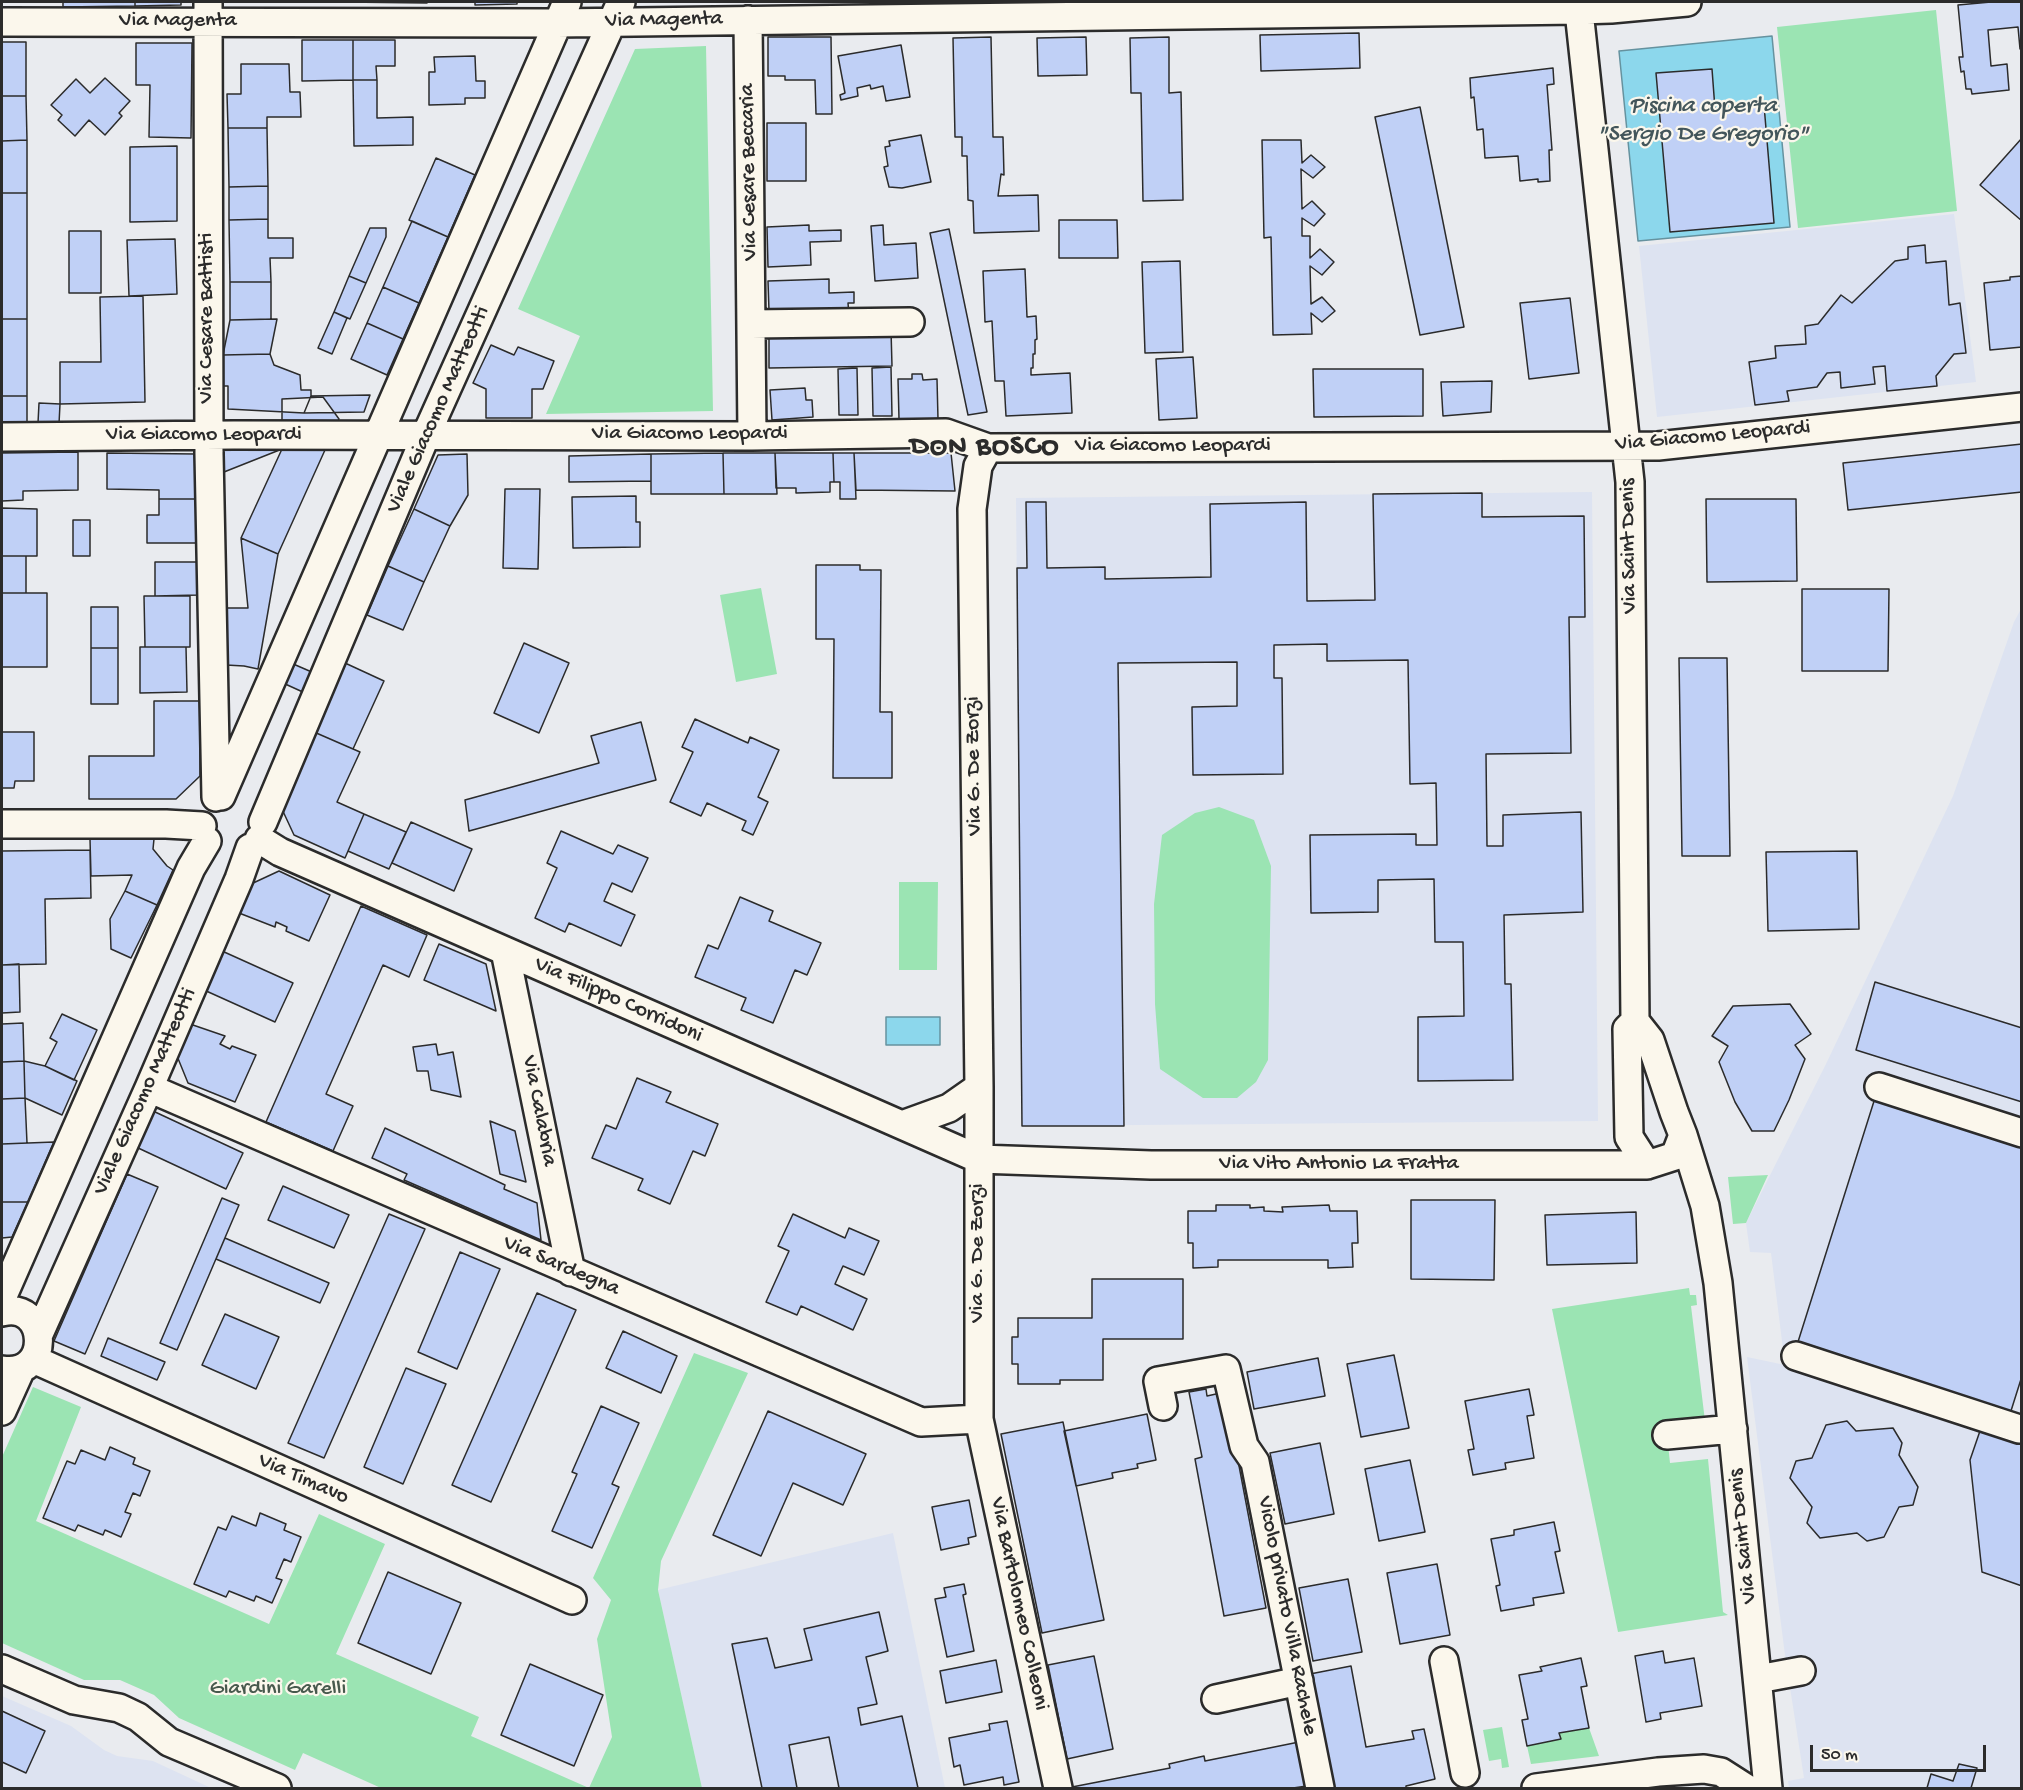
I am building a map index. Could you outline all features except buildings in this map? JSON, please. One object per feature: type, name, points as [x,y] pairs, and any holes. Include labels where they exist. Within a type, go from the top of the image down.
[{"type":"street","name":"Via Magenta","points":[[2,22],[208,12],[617,11],[748,20],[1249,8],[1578,6],[1611,9],[1687,2]]},
{"type":"street","name":"Via Saint Denis","points":[[1578,6],[1630,482],[1635,1021],[1650,1040],[1705,1206],[1718,1283],[1768,1788]]},
{"type":"street","name":"Viale Giacomo Matteotti","points":[[2,1411],[23,1358],[149,1088],[426,435],[617,11]]},
{"type":"street","name":"Via Cesare Battisti","points":[[208,12],[209,436],[214,707],[219,797]]},
{"type":"street","name":"Viale Giacomo Matteotti","points":[[219,797],[562,12]]},
{"type":"street","name":"Via Cesare Beccaria","points":[[748,20],[752,436]]},
{"type":"street","points":[[751,324],[910,322]]},
{"type":"street","name":"Via Giacomo Leopardi","points":[[2,437],[752,436],[946,433],[988,448],[1658,446],[2022,407]]},
{"type":"street","name":"Via G. De Zorzi","points":[[979,1419],[979,1087],[972,508],[978,466],[988,448]]},
{"type":"street","points":[[214,707],[255,718]]},
{"type":"street","points":[[2,824],[166,824],[205,833],[219,851],[235,854],[257,836],[258,808],[248,798],[235,794],[219,797],[206,810],[205,833],[191,868],[2,1298]]},
{"type":"street","name":"Via Filippo Corridoni","points":[[257,836],[280,852],[979,1159]]},
{"type":"street","name":"Via Calabria","points":[[505,951],[571,1272]]},
{"type":"street","name":"Via Saint Denis","points":[[1635,1021],[1627,1029],[1629,1137],[1647,1165]]},
{"type":"street","points":[[903,1125],[949,1108],[979,1087]]},
{"type":"street","points":[[1879,1087],[2022,1133]]},
{"type":"street","name":"Via Sardegna","points":[[149,1088],[921,1422],[979,1419]]},
{"type":"street","name":"Via Vito Antonio La Fratta","points":[[979,1159],[1150,1165],[1647,1165],[1675,1156],[1683,1135]]},
{"type":"street","points":[[2,1311],[16,1311],[35,1324],[23,1358]]},
{"type":"street","points":[[1796,1356],[2021,1426]]},
{"type":"street","name":"Via Timavo","points":[[23,1358],[572,1600]]},
{"type":"street","name":"Vicolo privato Villa Rachele","points":[[1163,1406],[1158,1381],[1226,1369],[1244,1446],[1255,1462],[1320,1788]]},
{"type":"street","name":"Via Bartolomeo Colleoni","points":[[979,1419],[1058,1788]]},
{"type":"street","points":[[1667,1435],[1733,1429]]},
{"type":"street","points":[[1444,1661],[1465,1773]]},
{"type":"street","points":[[2,1669],[74,1700],[119,1708],[138,1717],[169,1742],[277,1788]]},
{"type":"street","points":[[1758,1679],[1801,1671]]},
{"type":"street","points":[[1216,1699],[1299,1682]]},
{"type":"street","points":[[1536,1788],[1658,1772],[1704,1769],[1721,1772],[1746,1788]]},
{"type":"shaded area","points":[[1954,214],[1976,382],[1657,417],[1639,246]]},
{"type":"shaded area","points":[[1592,492],[1598,1121],[1022,1126],[1016,498]]},
{"type":"shaded area","points":[[2021,609],[2021,1788],[1789,1788],[1788,1781],[1804,1778],[1785,1655],[1747,1357],[1785,1365],[1771,1253],[1750,1252],[1746,1223],[1826,1064],[1953,796],[2014,622]]},
{"type":"shaded area","points":[[893,1533],[945,1788],[702,1788],[658,1590]]},
{"type":"shaded area","points":[[2,1696],[71,1726],[104,1750],[117,1756],[153,1761],[211,1788],[2,1788]]},
{"type":"green space","points":[[1936,10],[1957,211],[1798,228],[1777,27]]},
{"type":"green space","points":[[706,46],[713,411],[546,414],[580,336],[518,309],[635,49]]},
{"type":"green space","points":[[761,588],[777,674],[736,682],[720,595]]},
{"type":"green space","points":[[1219,807],[1254,820],[1271,866],[1268,1060],[1256,1082],[1237,1098],[1203,1098],[1160,1069],[1155,1004],[1154,904],[1162,835],[1195,813]]},
{"type":"green space","points":[[899,882],[938,882],[937,970],[899,970]]},
{"type":"green space","points":[[1768,1175],[1746,1223],[1733,1224],[1728,1177]]},
{"type":"green space","points":[[1689,1288],[1690,1295],[1696,1295],[1697,1305],[1691,1306],[1705,1421],[1667,1435],[1670,1463],[1708,1459],[1723,1612],[1728,1615],[1618,1632],[1552,1309]]},
{"type":"green space","points":[[694,1353],[748,1373],[661,1561],[658,1590],[702,1788],[589,1788],[612,1737],[597,1639],[611,1600],[593,1578]]},
{"type":"green space","name":"Giardini Garelli","points":[[33,1387],[81,1407],[36,1521],[269,1624],[319,1514],[385,1544],[336,1654],[479,1717],[471,1736],[589,1788],[381,1788],[303,1753],[295,1770],[179,1718],[154,1695],[120,1680],[84,1680],[2,1643],[2,1457]]},
{"type":"green space","points":[[1502,1727],[1509,1767],[1502,1768],[1501,1759],[1489,1761],[1483,1730]]},
{"type":"green space","points":[[1589,1728],[1599,1756],[1531,1764],[1527,1746],[1560,1739],[1559,1733]]},
{"type":"water","name":"Piscina coperta \"Sergio De Gregorio\"","points":[[1772,36],[1790,227],[1638,241],[1619,51]]},
{"type":"water","points":[[886,1017],[940,1017],[940,1045],[886,1045]]},
{"type":"district","name":"DON BOSCO","points":[[985,449]]}]
